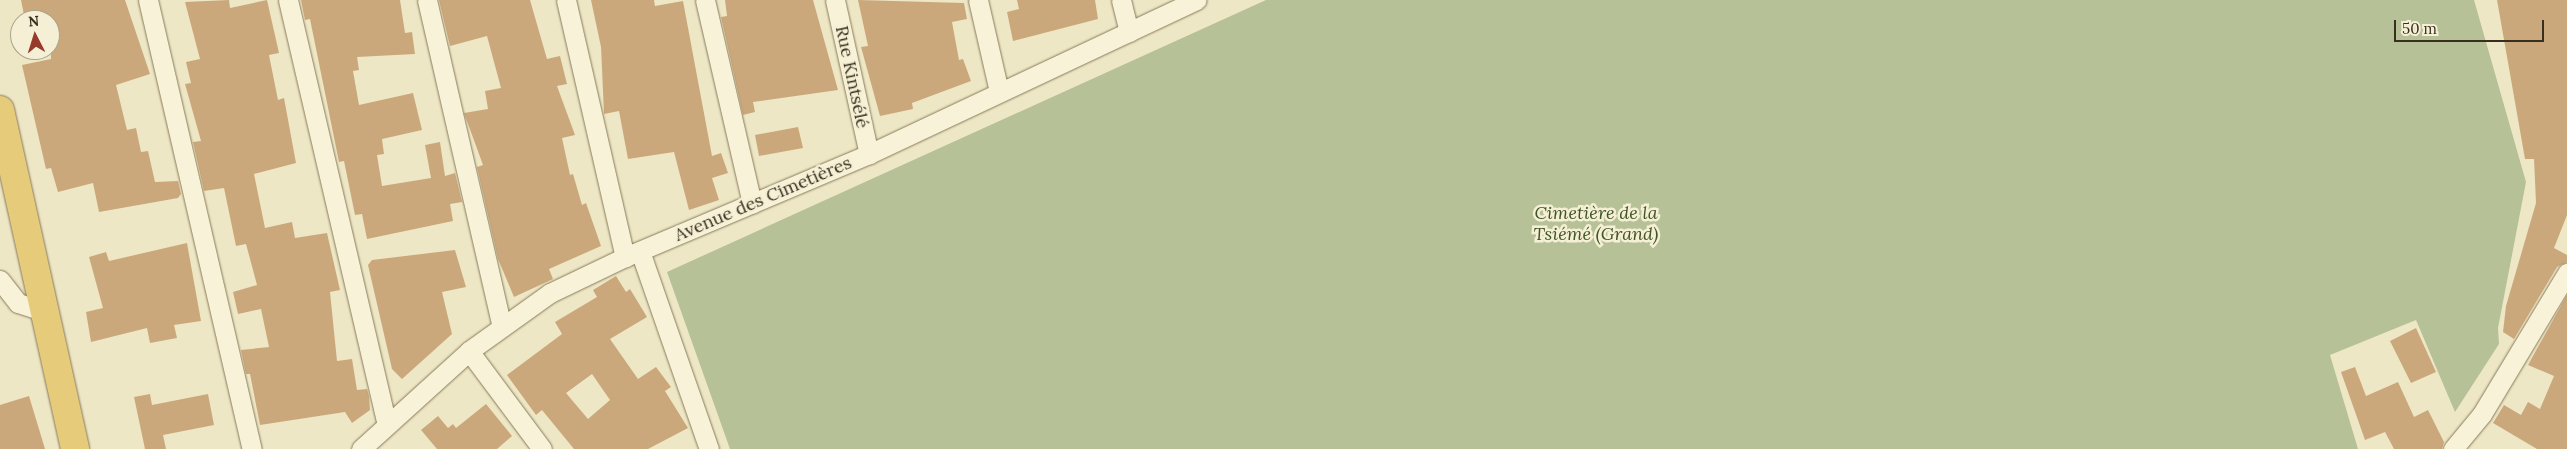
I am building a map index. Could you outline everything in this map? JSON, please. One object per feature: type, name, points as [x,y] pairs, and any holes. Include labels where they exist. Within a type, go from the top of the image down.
[{"type":"highway","points":[[1,119],[42,311],[75,449]]},
{"type":"street","points":[[148,0],[252,449]]},
{"type":"street","points":[[288,0],[387,425]]},
{"type":"street","points":[[427,0],[502,327]]},
{"type":"street","points":[[566,0],[632,254],[709,449]]},
{"type":"street","points":[[705,0],[752,204]]},
{"type":"street","name":"Rue Kintsélé","points":[[835,0],[869,154]]},
{"type":"street","points":[[978,0],[999,92]]},
{"type":"street","points":[[1121,0],[1128,32]]},
{"type":"street","name":"Avenue des Cimetières","points":[[361,449],[469,351],[550,293],[632,254],[869,154],[1197,0]]},
{"type":"street","points":[[2453,449],[2482,414],[2567,273]]},
{"type":"street","points":[[0,280],[18,303],[42,311]]},
{"type":"street","points":[[469,351],[542,449]]},
{"type":"green space","name":"Cimetière de la Tsiémé (Grand)","points":[[1266,0],[2474,0],[2526,182],[2498,328],[2499,344],[2455,412],[2416,320],[2330,355],[2358,449],[730,449],[667,272]]},
{"type":"building","points":[[21,0],[125,0],[150,74],[116,85],[127,130],[136,128],[141,152],[148,151],[155,182],[178,181],[181,194],[178,198],[99,212],[93,183],[58,192],[51,168],[46,169],[22,65],[46,60],[60,60],[60,10],[23,10]]},
{"type":"building","points":[[229,0],[230,8],[267,0],[279,53],[269,55],[278,100],[284,98],[296,163],[254,174],[265,228],[292,222],[295,238],[327,233],[340,290],[330,292],[337,361],[352,359],[357,390],[367,389],[369,396],[370,410],[352,423],[345,412],[260,425],[250,374],[246,374],[241,350],[269,347],[261,309],[238,314],[233,292],[257,285],[246,244],[236,246],[224,188],[204,191],[193,142],[201,141],[185,84],[191,83],[186,62],[200,59],[185,2]]},
{"type":"building","points":[[301,0],[400,0],[405,33],[412,32],[415,54],[357,57],[359,70],[353,71],[359,105],[413,93],[422,130],[382,139],[384,154],[377,155],[382,186],[431,178],[425,145],[440,142],[445,176],[455,173],[462,202],[450,204],[453,221],[367,239],[362,214],[355,215],[344,161],[339,162],[310,19],[305,20]]},
{"type":"building","points":[[439,0],[530,0],[547,59],[560,56],[567,84],[557,86],[575,135],[562,138],[570,175],[573,174],[582,205],[586,203],[601,246],[549,269],[553,279],[514,297],[498,259],[477,167],[483,165],[464,113],[488,109],[485,91],[501,88],[487,36],[450,46]]},
{"type":"building","points":[[591,0],[654,0],[655,6],[683,1],[712,156],[721,153],[728,173],[712,178],[719,200],[689,210],[674,152],[628,159],[619,111],[604,114],[601,47]]},
{"type":"building","points":[[725,0],[813,0],[838,90],[753,102],[755,112],[743,115],[721,17],[727,16]]},
{"type":"building","points":[[858,0],[964,3],[967,19],[952,22],[959,60],[963,59],[971,81],[912,103],[913,109],[880,116],[861,47],[868,46]]},
{"type":"building","points":[[1017,0],[1095,0],[1098,19],[1013,41],[1007,12],[1019,9]]},
{"type":"building","points":[[2497,0],[2567,0],[2567,215],[2554,248],[2567,255],[2567,262],[2557,267],[2514,339],[2503,332],[2506,306],[2536,203],[2534,159],[2525,159]]},
{"type":"building","points":[[798,127],[803,148],[759,156],[755,135]]},
{"type":"building","points":[[187,243],[201,321],[174,325],[177,338],[150,343],[147,328],[91,342],[86,312],[103,308],[89,257],[106,252],[109,261]]},
{"type":"building","points":[[455,250],[466,287],[442,292],[452,334],[402,379],[392,369],[368,265],[372,260]]},
{"type":"building","points":[[616,276],[626,292],[630,289],[647,317],[610,339],[638,379],[656,367],[671,387],[665,391],[688,428],[648,449],[574,449],[542,410],[536,415],[507,375],[562,334],[555,322],[597,297],[593,290]],"holes":[[[592,374],[610,400],[588,419],[566,393]]]},
{"type":"building","points":[[2567,295],[2567,449],[2537,449],[2493,423],[2504,405],[2521,415],[2528,402],[2540,409],[2554,376],[2528,365]]},
{"type":"building","points":[[2416,328],[2436,372],[2411,383],[2390,341]]},
{"type":"building","points":[[2355,367],[2366,396],[2398,382],[2414,417],[2428,410],[2444,442],[2442,449],[2394,449],[2385,432],[2365,440],[2341,372]]},
{"type":"building","points":[[150,394],[152,405],[208,394],[214,425],[163,435],[166,449],[145,449],[134,397]]},
{"type":"building","points":[[29,396],[45,449],[0,449],[0,405]]},
{"type":"building","points":[[486,404],[512,436],[497,449],[437,449],[421,430],[438,416],[448,428],[453,424],[456,428]]}]
